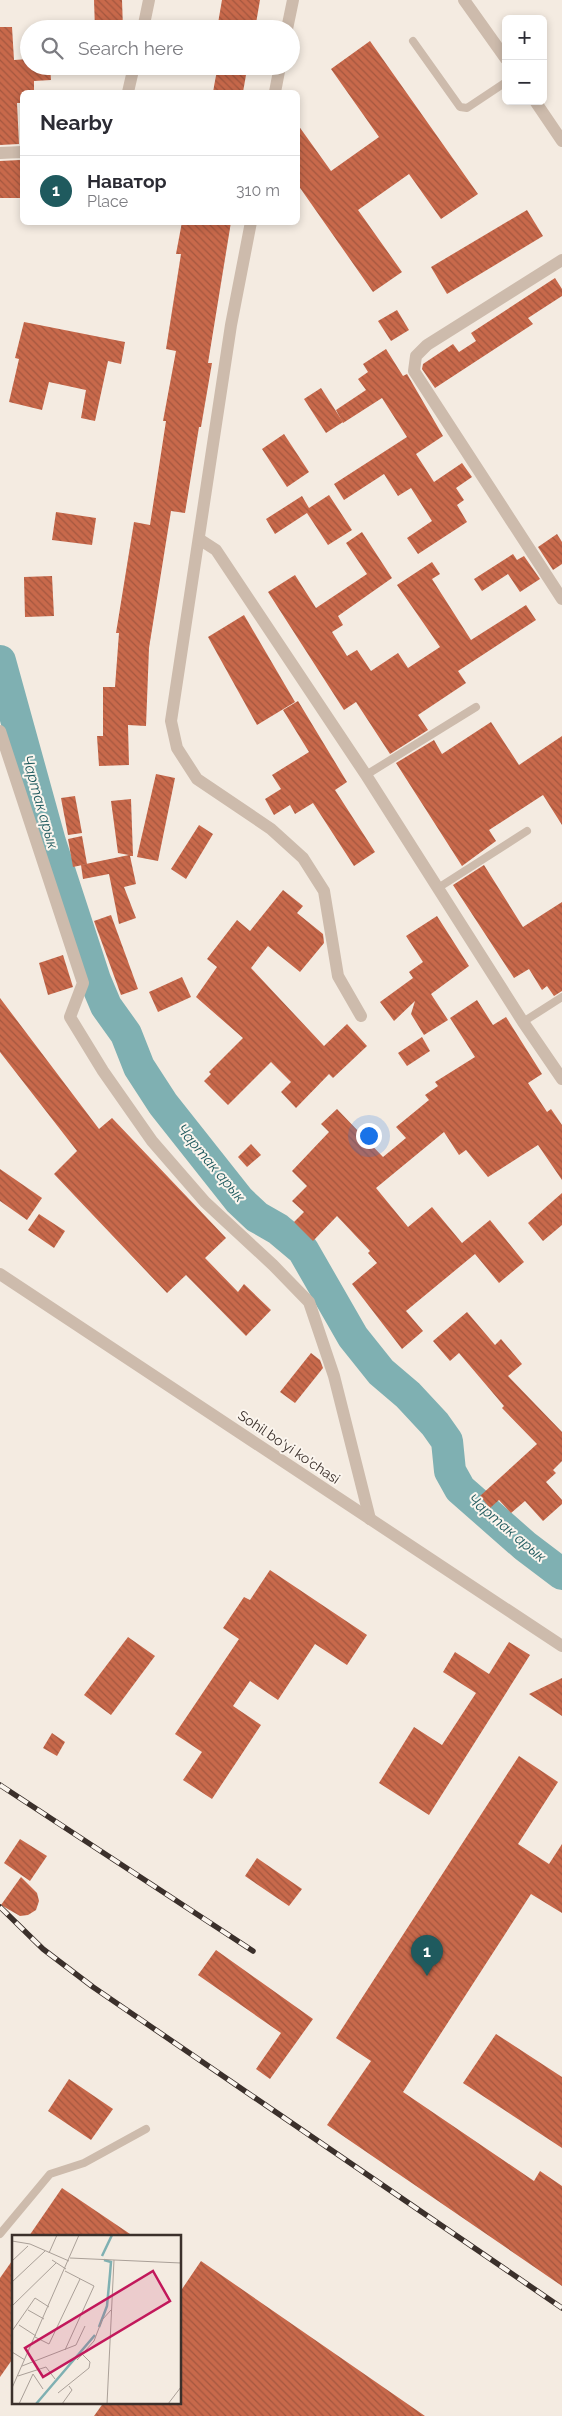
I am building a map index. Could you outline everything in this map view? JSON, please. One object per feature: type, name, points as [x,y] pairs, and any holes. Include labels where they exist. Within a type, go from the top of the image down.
[{"type":"street","points":[[144,20],[149,0]]},
{"type":"street","points":[[289,20],[293,0]]},
{"type":"street","points":[[464,0],[502,54]]},
{"type":"street","points":[[128,90],[132,75]]},
{"type":"street","points":[[275,90],[278,75]]},
{"type":"street","points":[[538,105],[562,140]]},
{"type":"street","points":[[0,153],[20,152]]},
{"type":"street","points":[[250,225],[231,326],[171,721],[177,748],[197,779],[271,829],[303,858],[324,891],[338,976],[361,1016]]},
{"type":"street","points":[[562,260],[427,344],[416,356],[414,371],[562,599]]},
{"type":"street","points":[[199,539],[216,550],[366,775],[523,1022],[562,1079]]},
{"type":"street","points":[[0,732],[83,983],[70,1017],[103,1071],[152,1141],[205,1202],[273,1265],[308,1302],[334,1376],[370,1519]]},
{"type":"street","name":"Sohil bo'yi ko'chasi","points":[[0,1274],[562,1646]]},
{"type":"lane","points":[[413,41],[460,107],[467,108],[502,85]]},
{"type":"lane","points":[[366,775],[476,707]]},
{"type":"lane","points":[[438,888],[527,831]]},
{"type":"lane","points":[[523,1022],[562,997]]},
{"type":"lane","points":[[0,2234],[50,2174],[84,2163],[146,2129]]},
{"type":"building","points":[[94,0],[122,0],[123,20],[95,20]]},
{"type":"building","points":[[222,0],[260,0],[257,20],[219,20]]},
{"type":"building","points":[[0,27],[12,27],[14,60],[20,60],[20,75],[51,75],[51,80],[34,81],[34,90],[20,90],[20,103],[17,103],[19,144],[0,145]]},
{"type":"building","points":[[370,41],[478,194],[441,219],[409,174],[358,210],[402,272],[373,292],[300,188],[300,128],[331,171],[379,137],[331,69]]},
{"type":"building","points":[[216,75],[246,75],[243,90],[213,90]]},
{"type":"building","points":[[20,160],[20,198],[0,198],[0,161]]},
{"type":"building","points":[[527,210],[543,236],[447,294],[431,267]]},
{"type":"building","points":[[181,225],[231,225],[208,363],[212,363],[185,513],[171,511],[149,648],[146,726],[128,725],[129,765],[99,766],[97,736],[103,736],[103,687],[115,687],[119,633],[116,633],[134,522],[150,525],[166,421],[163,421],[176,351],[166,349],[181,254],[176,254]]},
{"type":"building","points":[[555,278],[562,289],[562,296],[528,318],[533,324],[435,388],[422,369],[423,364],[453,344],[459,352],[476,341],[471,333]]},
{"type":"building","points":[[397,310],[409,330],[391,341],[378,321]]},
{"type":"building","points":[[24,322],[125,342],[121,364],[108,361],[95,421],[81,418],[86,390],[49,382],[42,410],[9,402],[19,359],[15,358]]},
{"type":"building","points":[[386,349],[403,376],[407,374],[443,436],[416,454],[434,482],[462,463],[472,477],[456,488],[464,500],[457,505],[467,522],[418,554],[407,538],[432,521],[411,488],[398,496],[384,474],[344,500],[334,484],[407,437],[382,398],[343,423],[336,410],[366,390],[358,379],[368,372],[363,364]]},
{"type":"building","points":[[321,388],[343,422],[326,433],[304,399]]},
{"type":"building","points":[[284,434],[309,472],[287,487],[262,449]]},
{"type":"building","points":[[329,495],[352,530],[328,545],[307,513],[275,534],[266,519],[302,496],[309,508]]},
{"type":"building","points":[[56,512],[96,518],[92,545],[52,540]]},
{"type":"building","points":[[362,532],[392,578],[338,616],[343,625],[332,632],[347,656],[357,650],[371,671],[398,653],[408,668],[440,647],[397,585],[432,562],[440,574],[432,579],[471,640],[526,605],[536,620],[458,671],[466,683],[418,715],[428,730],[390,754],[356,702],[344,710],[268,592],[295,575],[316,608],[367,574],[346,543]]},
{"type":"building","points":[[557,534],[562,542],[562,564],[553,570],[538,547]]},
{"type":"building","points":[[513,554],[517,560],[524,556],[540,579],[520,592],[508,574],[482,591],[474,579]]},
{"type":"building","points":[[52,576],[54,616],[25,617],[24,577]]},
{"type":"building","points":[[244,615],[295,702],[257,725],[208,637]]},
{"type":"building","points":[[298,701],[347,782],[335,790],[375,852],[354,866],[313,803],[295,814],[290,805],[274,815],[265,799],[281,789],[272,775],[309,752],[283,710]]},
{"type":"building","points":[[491,722],[519,765],[562,736],[562,825],[543,795],[489,830],[496,841],[462,866],[396,763],[434,740],[442,754]]},
{"type":"building","points":[[156,774],[175,778],[158,861],[137,857]]},
{"type":"building","points":[[75,796],[82,833],[68,835],[61,798]]},
{"type":"building","points":[[131,799],[133,856],[130,856],[136,884],[124,887],[136,918],[119,924],[109,874],[83,879],[81,865],[129,855],[118,853],[111,801]]},
{"type":"building","points":[[199,825],[213,834],[186,879],[171,869]]},
{"type":"building","points":[[82,836],[87,864],[73,867],[68,839]]},
{"type":"building","points":[[484,865],[523,927],[562,902],[562,991],[554,996],[547,986],[542,990],[529,969],[514,978],[453,885]]},
{"type":"building","points":[[283,890],[303,906],[297,913],[323,934],[324,943],[300,972],[268,946],[251,968],[324,1046],[347,1024],[367,1046],[333,1078],[329,1074],[296,1108],[281,1092],[291,1082],[271,1062],[228,1105],[204,1081],[211,1074],[209,1072],[243,1038],[196,997],[217,967],[207,959],[237,920],[250,931]]},
{"type":"building","points":[[111,915],[138,989],[121,995],[94,921]]},
{"type":"building","points":[[437,916],[469,966],[431,994],[448,1020],[424,1035],[411,1014],[415,1001],[394,1021],[380,1002],[413,978],[409,972],[423,962],[406,936]]},
{"type":"building","points":[[63,955],[73,987],[48,995],[39,963]]},
{"type":"building","points":[[182,977],[191,997],[158,1012],[149,992]]},
{"type":"building","points":[[0,998],[99,1129],[112,1118],[226,1238],[205,1258],[238,1292],[244,1284],[271,1310],[246,1336],[186,1275],[167,1293],[54,1174],[77,1151],[0,1052]]},
{"type":"building","points":[[477,1000],[493,1025],[506,1017],[542,1074],[528,1083],[547,1112],[551,1109],[562,1125],[562,1180],[538,1145],[488,1177],[466,1150],[459,1155],[444,1132],[376,1188],[408,1227],[432,1207],[462,1243],[490,1220],[524,1262],[499,1283],[475,1254],[406,1311],[423,1331],[402,1349],[352,1284],[377,1263],[368,1253],[370,1251],[337,1216],[313,1241],[294,1222],[304,1212],[292,1201],[307,1186],[292,1171],[329,1132],[321,1124],[337,1109],[383,1157],[406,1138],[396,1127],[429,1100],[425,1095],[438,1086],[435,1082],[475,1057],[450,1018]]},
{"type":"building","points":[[422,1037],[430,1051],[407,1066],[398,1053]]},
{"type":"building","points":[[251,1144],[261,1155],[247,1167],[238,1157]]},
{"type":"building","points":[[0,1169],[42,1198],[27,1220],[0,1201]]},
{"type":"building","points":[[562,1193],[562,1225],[543,1241],[528,1223]]},
{"type":"building","points":[[39,1214],[65,1231],[54,1248],[28,1230]]},
{"type":"building","points":[[467,1312],[495,1345],[501,1339],[522,1364],[508,1376],[562,1432],[562,1461],[553,1470],[556,1473],[546,1482],[562,1500],[562,1504],[543,1521],[525,1501],[511,1513],[499,1500],[490,1508],[480,1496],[537,1444],[502,1408],[504,1406],[459,1353],[450,1361],[433,1341]]},
{"type":"building","points":[[311,1353],[320,1360],[323,1368],[295,1403],[280,1392]]},
{"type":"building","points":[[270,1570],[367,1635],[347,1665],[315,1644],[278,1700],[250,1681],[233,1706],[261,1725],[212,1799],[183,1780],[202,1752],[175,1734],[239,1639],[223,1628],[244,1597],[250,1600]]},
{"type":"building","points":[[128,1637],[155,1656],[111,1715],[84,1695]]},
{"type":"building","points":[[509,1642],[530,1655],[429,1815],[379,1783],[414,1727],[442,1745],[476,1693],[443,1672],[455,1652],[489,1674]]},
{"type":"building","points":[[562,1678],[562,1716],[529,1694]]},
{"type":"building","points":[[52,1733],[65,1742],[57,1756],[43,1748]]},
{"type":"building","points":[[519,1756],[558,1782],[518,1844],[549,1864],[562,1844],[562,1913],[531,1894],[403,2092],[534,2181],[540,2171],[562,2186],[562,2286],[327,2125],[371,2061],[336,2038]]},
{"type":"building","points":[[20,1839],[47,1856],[30,1881],[4,1863]]},
{"type":"building","points":[[257,1858],[302,1889],[289,1906],[245,1876]]},
{"type":"building","points":[[21,1877],[37,1893],[39,1901],[36,1910],[28,1915],[20,1916],[1,1905]]},
{"type":"building","points":[[216,1950],[313,2019],[270,2079],[256,2069],[281,2033],[198,1975]]},
{"type":"building","points":[[496,2034],[562,2077],[562,2148],[463,2083]]},
{"type":"building","points":[[69,2079],[113,2109],[91,2140],[48,2111]]},
{"type":"building","points":[[62,2188],[132,2235],[30,2235]]},
{"type":"building","points":[[12,2261],[12,2360],[0,2377],[0,2278]]},
{"type":"building","points":[[201,2261],[425,2416],[94,2416],[103,2404],[181,2404],[181,2291]]},
{"type":"waterway","name":"Чартак арык","points":[[0,661],[50,842],[95,980],[106,1006],[126,1034],[139,1067],[163,1104],[239,1200],[257,1217],[278,1229],[303,1250],[353,1337],[381,1372],[408,1395],[435,1424],[447,1441],[450,1471],[460,1489],[525,1546],[562,1574]]},
{"type":"railway","points":[[0,1785],[253,1951]]},
{"type":"railway","points":[[0,1907],[43,1949],[93,1987],[562,2308]]},
{"type":"place","name":"Наватор","points":[[427,1976]]}]
